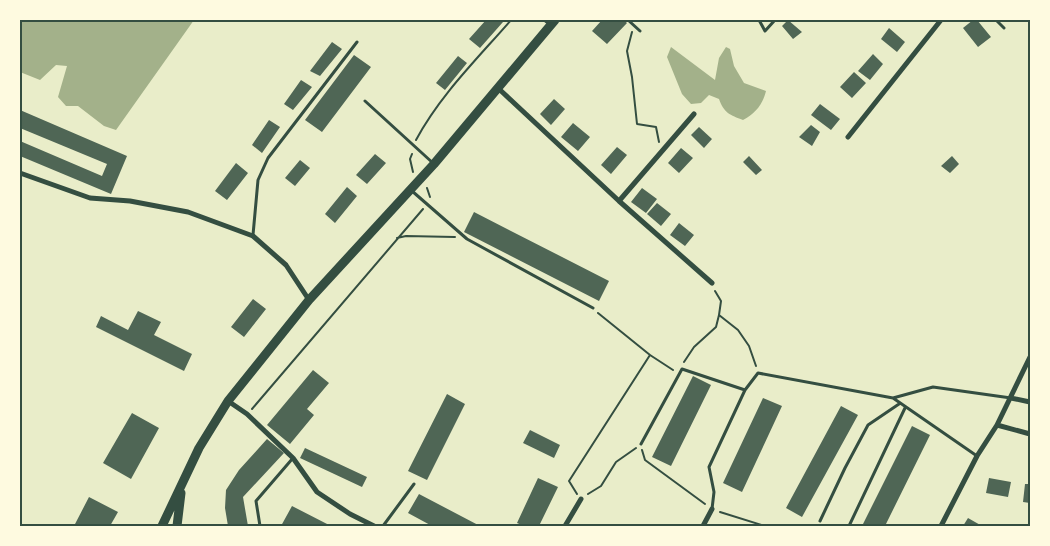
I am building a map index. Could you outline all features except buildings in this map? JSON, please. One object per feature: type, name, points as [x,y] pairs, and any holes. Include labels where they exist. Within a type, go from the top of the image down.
[{"type":"main road","points":[[162,526],[199,448],[228,402],[309,300],[411,190],[499,89],[550,22]]},
{"type":"main road","points":[[177,526],[184,478]]},
{"type":"street","points":[[848,138],[940,20]]},
{"type":"street","points":[[499,89],[619,201],[712,283]]},
{"type":"street","points":[[619,201],[694,114]]},
{"type":"street","points":[[20,173],[90,198],[130,202],[188,212],[253,236],[286,265],[309,300]]},
{"type":"street","points":[[941,526],[977,456],[998,425],[1030,357]]},
{"type":"street","points":[[1011,398],[1030,402]]},
{"type":"street","points":[[228,402],[247,414],[293,458],[317,492],[350,514],[374,526]]},
{"type":"street","points":[[998,425],[1030,434]]},
{"type":"street","points":[[565,526],[581,499]]},
{"type":"street","points":[[703,526],[712,510]]},
{"type":"lane","points":[[628,20],[640,31]]},
{"type":"lane","points":[[758,20],[765,31],[775,20]]},
{"type":"lane","points":[[996,20],[1004,28]]},
{"type":"lane","points":[[253,236],[258,180],[268,158],[357,42]]},
{"type":"lane","points":[[365,101],[434,164]]},
{"type":"lane","points":[[411,190],[467,240],[592,308]]},
{"type":"lane","points":[[641,444],[682,369],[745,390]]},
{"type":"lane","points":[[712,510],[714,492],[709,467],[745,390],[758,373],[893,398],[932,387],[1011,398]]},
{"type":"lane","points":[[893,398],[977,456]]},
{"type":"lane","points":[[820,521],[868,425],[900,404]]},
{"type":"lane","points":[[849,526],[905,408]]},
{"type":"lane","points":[[260,526],[256,501],[293,458]]},
{"type":"lane","points":[[384,526],[414,484]]},
{"type":"path","points":[[412,172],[410,159],[414,146],[427,120],[511,20]]},
{"type":"path","points":[[634,25],[627,51],[637,124],[656,127],[660,152]]},
{"type":"path","points":[[247,414],[427,203],[431,196],[426,186]]},
{"type":"path","points":[[397,238],[412,236],[464,237]]},
{"type":"path","points":[[686,369],[684,361],[694,347],[716,327],[720,315],[721,301],[712,283]]},
{"type":"path","points":[[592,308],[650,355],[679,374]]},
{"type":"path","points":[[720,315],[738,330],[749,346],[758,373]]},
{"type":"path","points":[[650,355],[569,481],[581,499],[601,486],[616,462],[641,444],[645,460],[712,510],[765,526]]},
{"type":"shaded area","points":[[20,20],[194,20],[116,130],[104,126],[78,106],[66,106],[58,97],[67,66],[56,65],[40,80],[20,72]]},
{"type":"shaded area","points":[[671,47],[715,80],[719,58],[726,47],[730,49],[734,66],[744,83],[766,91],[761,104],[751,115],[743,120],[728,113],[719,99],[709,95],[701,103],[691,104],[682,94],[667,57]]}]
